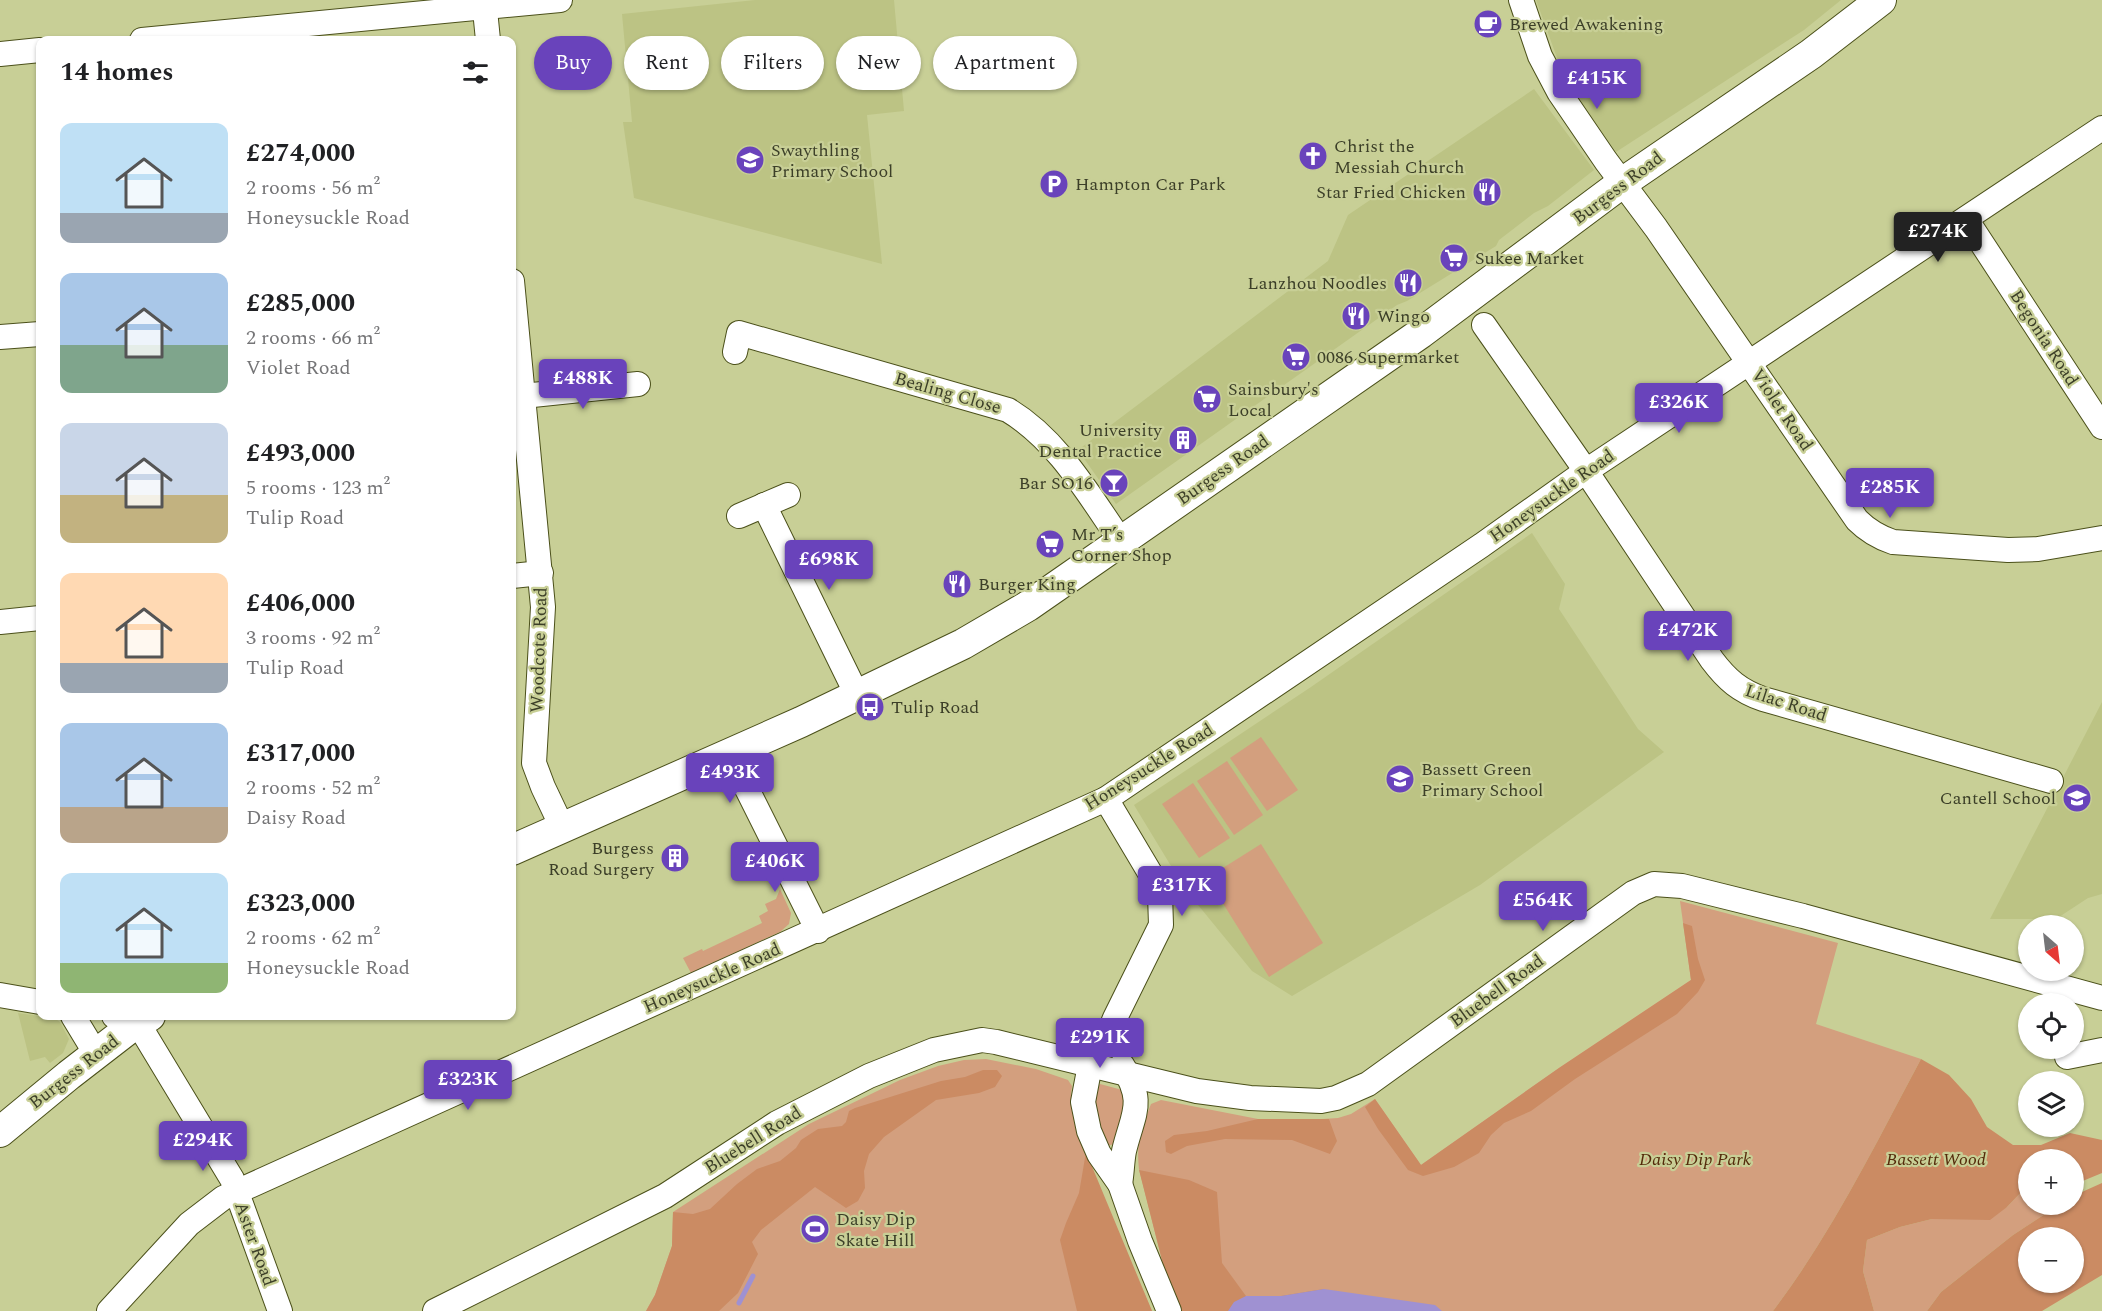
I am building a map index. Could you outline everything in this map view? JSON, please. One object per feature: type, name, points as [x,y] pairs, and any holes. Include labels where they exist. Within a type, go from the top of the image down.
[{"type":"main road","name":"Burgess Road","points":[[516,848],[730,755],[963,644],[1004,621],[1061,584],[1421,333],[1622,183],[1810,54],[1881,0]]},
{"type":"main road","name":"Burgess Road","points":[[0,1132],[96,1054],[131,1020]]},
{"type":"street","points":[[180,36],[484,4],[560,0]]},
{"type":"street","name":"Violet Road","points":[[1521,0],[1548,74],[1857,520],[1878,537],[1893,542],[2008,550],[2038,549],[2102,538]]},
{"type":"street","points":[[484,4],[488,36]]},
{"type":"street","points":[[0,54],[36,50]]},
{"type":"street","name":"Honeysuckle Road","points":[[109,1311],[189,1224],[208,1208],[236,1192],[1106,799],[1586,471],[2102,128]]},
{"type":"street","name":"Begonia Road","points":[[1966,219],[2102,427]]},
{"type":"street","name":"Lilac Road","points":[[1484,325],[1586,471],[1712,660],[1733,685],[1763,699],[2051,782]]},
{"type":"street","name":"Woodcote Road","points":[[516,329],[542,573],[543,607],[534,763],[562,827]]},
{"type":"street","name":"Bealing Close","points":[[735,352],[739,333],[1008,410],[1026,421],[1069,467],[1120,541]]},
{"type":"street","points":[[0,337],[36,334]]},
{"type":"street","points":[[523,396],[638,384]]},
{"type":"street","points":[[739,516],[788,495]]},
{"type":"street","points":[[764,505],[857,695]]},
{"type":"street","points":[[516,576],[542,573]]},
{"type":"street","points":[[0,622],[36,618]]},
{"type":"street","points":[[730,755],[818,931]]},
{"type":"street","points":[[1106,799],[1153,878],[1160,894],[1161,925],[1106,1040],[1090,1065],[1083,1102],[1087,1124],[1099,1154],[1120,1184],[1140,1241],[1169,1311]]},
{"type":"street","name":"Bluebell Road","points":[[435,1311],[665,1196],[777,1123],[814,1102],[908,1059],[934,1050],[982,1040],[1197,1090],[1291,1101],[1336,1098],[1368,1084],[1633,893],[1654,884],[1682,886],[1803,916],[2102,998]]},
{"type":"street","points":[[0,995],[36,1001]]},
{"type":"street","points":[[75,1020],[96,1054]]},
{"type":"street","name":"Aster Road","points":[[134,1020],[232,1179],[280,1311]]},
{"type":"street","points":[[1106,1040],[1129,1075],[1137,1099],[1136,1112],[1124,1151],[1120,1184]]},
{"type":"street","points":[[2084,1054],[2102,1050]]},
{"type":"shaded area","name":"Swaythling Primary School","points":[[755,0],[894,0],[897,36],[836,36],[836,90],[902,90],[904,111],[867,115],[882,264],[634,198],[623,122],[632,122],[629,90],[709,90],[709,36],[624,36],[622,14]]},
{"type":"shaded area","points":[[1536,0],[1841,0],[1804,30],[1616,152],[1564,77]]},
{"type":"shaded area","points":[[1534,89],[1594,170],[1499,240],[1496,246],[1397,305],[1116,504],[1078,450],[1328,261],[1348,215]]},
{"type":"shaded area","name":"Bassett Green Primary School","points":[[1532,533],[1565,584],[1559,609],[1638,729],[1664,752],[1480,885],[1292,996],[1252,971],[1185,889],[1134,805],[1311,687]]},
{"type":"shaded area","name":"Cantell School","points":[[2102,702],[2102,894],[2088,898],[2062,915],[2018,915],[2018,919],[1990,919]]},
{"type":"shaded area","points":[[18,1013],[36,1016],[36,1020],[57,1020],[69,1039],[63,1053],[50,1063],[45,1057],[30,1061]]},
{"type":"shaded area","points":[[1324,1289],[1435,1305],[1442,1311],[1228,1311],[1234,1302],[1246,1296],[1281,1296]]},
{"type":"green space","points":[[1261,737],[1298,790],[1267,811],[1230,758]]},
{"type":"green space","points":[[1227,761],[1263,815],[1234,835],[1197,781]]},
{"type":"green space","points":[[1193,783],[1230,838],[1199,858],[1162,804]]},
{"type":"green space","points":[[1261,844],[1323,943],[1269,977],[1207,878]]},
{"type":"green space","points":[[780,889],[791,913],[789,924],[780,932],[691,973],[683,958],[762,923],[759,916],[768,911],[765,904],[776,899]]},
{"type":"green space","name":"Daisy Dip Park","points":[[1680,901],[1838,943],[1816,1024],[1921,1059],[1834,1220],[1773,1311],[1182,1311],[1163,1264],[1139,1169],[1140,1136],[1151,1104],[1161,1100],[1258,1119],[1307,1120],[1338,1118],[1351,1114],[1375,1099],[1421,1165],[1559,1068],[1691,980]]},
{"type":"green space","points":[[1683,923],[1692,926],[1698,959],[1705,980],[1698,992],[1677,1014],[1575,1079],[1531,1111],[1504,1123],[1491,1135],[1479,1153],[1454,1167],[1423,1176],[1408,1170],[1365,1107],[1375,1099],[1421,1165],[1559,1068],[1691,980]]},
{"type":"green space","points":[[986,1059],[1036,1069],[1068,1080],[1072,1086],[1071,1094],[1080,1133],[1099,1190],[1152,1311],[646,1311],[655,1295],[672,1246],[673,1212],[809,1124],[900,1080],[938,1066],[964,1060]]},
{"type":"green space","name":"Bassett Wood","points":[[1921,1059],[1949,1075],[1971,1099],[1987,1127],[2013,1145],[2041,1145],[2060,1137],[2084,1136],[2102,1140],[2102,1173],[2084,1180],[2084,1149],[2018,1149],[2018,1195],[1990,1220],[1932,1219],[1900,1227],[1867,1240],[1863,1271],[1874,1311],[1773,1311],[1815,1251],[1870,1156]]},
{"type":"green space","points":[[983,1070],[997,1070],[1002,1076],[995,1087],[979,1093],[936,1100],[884,1137],[869,1154],[864,1171],[865,1188],[858,1201],[846,1208],[815,1187],[761,1230],[752,1242],[758,1254],[738,1293],[719,1311],[646,1311],[655,1295],[672,1246],[673,1212],[693,1214],[710,1209],[757,1169],[780,1161],[796,1148],[801,1140],[818,1129],[842,1126],[846,1122],[849,1111],[855,1108]]},
{"type":"green space","points":[[1100,1084],[1126,1091],[1129,1108],[1115,1144],[1106,1146],[1103,1143],[1093,1092]]},
{"type":"green space","points":[[1258,1119],[1329,1119],[1337,1141],[1330,1154],[1292,1140],[1225,1139],[1187,1146],[1171,1154],[1166,1152],[1165,1141],[1174,1135],[1207,1131]]},
{"type":"green space","points":[[1086,1152],[1152,1311],[1077,1311],[1060,1240],[1079,1193]]},
{"type":"green space","points":[[1139,1170],[1189,1180],[1217,1192],[1222,1263],[1246,1296],[1281,1296],[1324,1289],[1343,1311],[1182,1311],[1163,1264]]},
{"type":"green space","points":[[2102,1183],[2102,1275],[2084,1286],[2084,1227],[2025,1227],[2044,1215],[2084,1215],[2084,1191]]},
{"type":"green space","points":[[2018,1195],[2018,1215],[2044,1215],[2025,1227],[2018,1227],[2018,1232],[1941,1292],[1927,1311],[1874,1311],[1863,1271],[1867,1240],[1900,1227],[1932,1219],[1958,1219],[2007,1207]]},
{"type":"green space","points":[[2018,1232],[2018,1293],[2072,1293],[2042,1311],[1927,1311],[1941,1292]]},
{"type":"waterway","points":[[739,1303],[753,1276]]},
{"type":"place","name":"Brewed Awakening","points":[[1488,24]]},
{"type":"place","name":"Christ the Messiah Church","points":[[1313,156]]},
{"type":"place","name":"Swaythling Primary School","points":[[750,160]]},
{"type":"place","name":"Hampton Car Park","points":[[1054,184]]},
{"type":"place","name":"Star Fried Chicken","points":[[1487,192]]},
{"type":"place","name":"Sukee Market","points":[[1454,258]]},
{"type":"place","name":"Lanzhou Noodles","points":[[1408,283]]},
{"type":"place","name":"Wingo","points":[[1356,316]]},
{"type":"place","name":"0086 Supermarket","points":[[1296,357]]},
{"type":"place","name":"Sainsbury's Local","points":[[1207,399]]},
{"type":"place","name":"University Dental Practice","points":[[1183,440]]},
{"type":"place","name":"Bar SO16","points":[[1114,483]]},
{"type":"place","name":"Mr T’s Corner Shop","points":[[1050,544]]},
{"type":"place","name":"Burger King","points":[[957,584]]},
{"type":"place","name":"Tulip Road","points":[[870,707]]},
{"type":"place","name":"Bassett Green Primary School","points":[[1400,779]]},
{"type":"place","name":"Cantell School","points":[[2077,798]]},
{"type":"place","name":"Burgess Road Surgery","points":[[675,858]]},
{"type":"place","name":"Daisy Dip Skate Hill","points":[[815,1229]]}]
